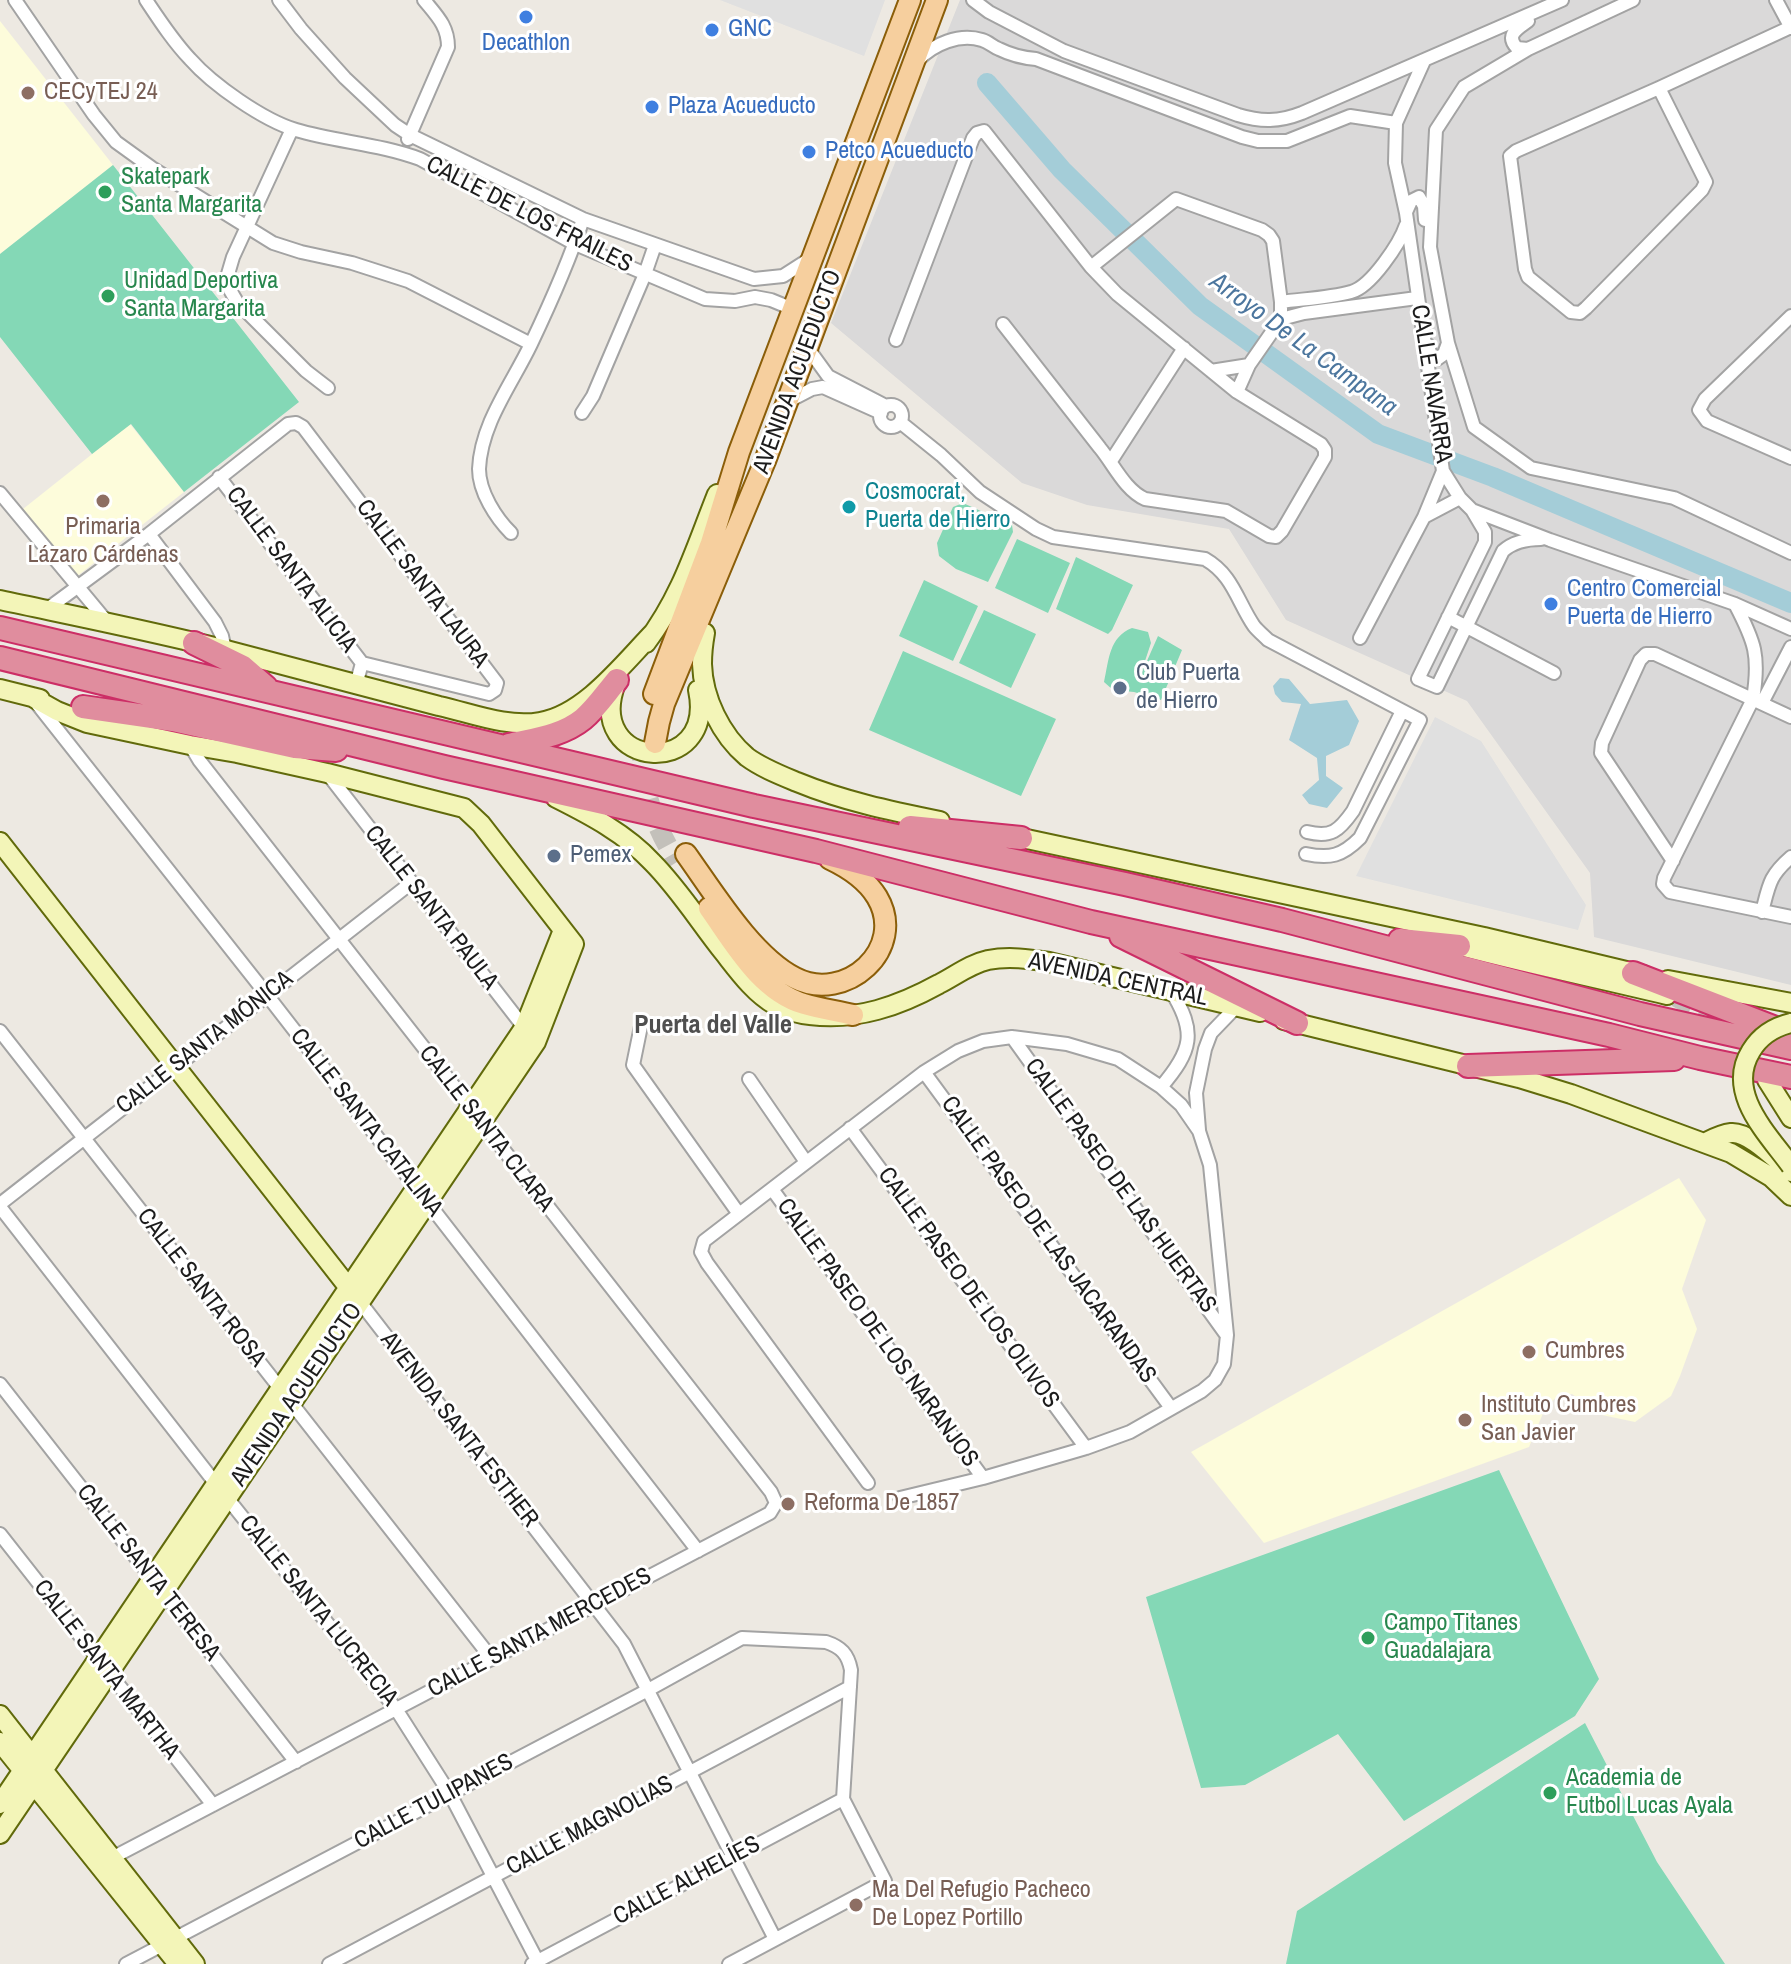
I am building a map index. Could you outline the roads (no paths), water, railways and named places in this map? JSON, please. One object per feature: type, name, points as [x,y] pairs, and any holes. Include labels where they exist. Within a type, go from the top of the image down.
[{"type":"highway","points":[[0,628],[820,820],[1282,920],[1640,1014],[1791,1048]]},
{"type":"highway","points":[[194,643],[243,667],[270,691]]},
{"type":"highway","points":[[0,658],[381,751],[816,851],[1091,922],[1791,1077]]},
{"type":"highway","points":[[504,746],[545,737],[575,725],[617,680]]},
{"type":"highway","points":[[83,707],[173,720],[295,747],[381,751]]},
{"type":"highway","points":[[820,820],[1021,838]]},
{"type":"highway","points":[[1282,920],[1373,937],[1459,946]]},
{"type":"highway","points":[[1091,922],[1297,1023]]},
{"type":"highway","points":[[1633,973],[1791,1034]]},
{"type":"highway","points":[[1468,1066],[1700,1058]]},
{"type":"main road","name":"AVENIDA ACUEDUCTO","points":[[910,0],[739,452],[711,543],[646,716],[649,742],[765,461],[937,0]]},
{"type":"main road","points":[[733,539],[733,551],[699,651],[695,673],[700,718],[691,735],[677,748],[663,753],[648,753],[630,746],[622,739],[612,720],[612,693],[617,680],[664,618],[684,581],[723,480],[739,452]]},
{"type":"main road","points":[[0,600],[225,650],[493,719],[526,723],[542,722],[569,713],[653,633]]},
{"type":"main road","points":[[705,633],[702,668],[712,707],[734,743],[759,765],[827,794],[876,808],[1471,934],[1633,973],[1791,1003]]},
{"type":"main road","points":[[0,689],[83,707]]},
{"type":"main road","points":[[32,697],[87,723],[327,773]]},
{"type":"main road","name":"AVENIDA ACUEDUCTO","points":[[0,1834],[33,1770],[530,1035],[568,937],[476,817],[464,808],[327,773]]},
{"type":"main road","name":"AVENIDA CENTRAL","points":[[534,787],[583,811],[633,844],[651,860],[737,970],[755,990],[775,1005],[801,1013],[853,1015],[878,1011],[907,1001],[985,961],[1025,958],[1049,962],[1519,1078],[1706,1142],[1758,1168],[1791,1196]]},
{"type":"main road","name":"AVENIDA SANTA ESTHER","points":[[0,842],[354,1295]]},
{"type":"main road","points":[[816,851],[850,869],[867,884],[878,898],[885,926],[884,942],[865,968],[840,983],[824,986],[794,978],[769,959],[682,858],[755,971],[784,995],[803,1004],[853,1015]]},
{"type":"main road","points":[[1254,887],[1459,946],[1673,996]]},
{"type":"main road","points":[[1791,1023],[1776,1028],[1757,1042],[1748,1055],[1743,1078],[1744,1093],[1750,1107],[1791,1169]]},
{"type":"main road","points":[[1767,1080],[1791,1118]]},
{"type":"main road","points":[[1706,1142],[1735,1132],[1748,1137],[1791,1169]]},
{"type":"main road","points":[[0,1715],[33,1770],[169,1942],[195,1964]]},
{"type":"main road","points":[[0,1742],[33,1770]]},
{"type":"main road","name":"AVENIDA ACUEDUCTO","points":[[0,1804],[33,1770]]},
{"type":"main road","points":[[169,1942],[178,1964]]},
{"type":"street","name":"CALLE DE LOS FRAILES","points":[[146,0],[191,61],[249,107],[292,129],[401,152],[420,159],[575,244],[705,299],[735,301],[755,297],[793,309]]},
{"type":"street","name":"CALLE DE LOS FRAILES","points":[[279,0],[345,78],[395,125],[583,219],[754,279],[783,276],[813,256]]},
{"type":"street","points":[[401,152],[448,47],[448,35],[424,0]]},
{"type":"street","points":[[973,0],[989,12],[1064,51],[1238,115],[1271,121],[1288,119],[1424,61],[1541,6],[1562,0]]},
{"type":"street","points":[[1583,25],[1615,0]]},
{"type":"street","points":[[1541,6],[1511,36],[1517,48],[1528,49],[1633,0]]},
{"type":"street","points":[[1659,88],[1706,182],[1702,190],[1586,308],[1580,313],[1571,312],[1528,277],[1510,156],[1791,27],[1776,0]]},
{"type":"street","points":[[19,1],[94,115],[116,142],[152,168],[273,243],[408,281],[531,344]]},
{"type":"street","points":[[913,65],[928,50],[944,42],[960,38],[997,40],[1036,59],[1258,141],[1287,141],[1350,116],[1396,123]]},
{"type":"street","name":"CALLE NAVARRA","points":[[1528,49],[1464,87],[1436,130],[1430,247],[1448,343],[1474,427],[1531,468],[1674,498],[1791,553]]},
{"type":"street","name":"CALLE NAVARRA","points":[[1424,61],[1396,123],[1395,163],[1407,217],[1441,463],[1460,498],[1472,510],[1735,604],[1791,629]]},
{"type":"street","points":[[1109,87],[1116,70]]},
{"type":"street","points":[[292,129],[246,225],[228,274],[230,290],[237,302],[306,371],[328,388]]},
{"type":"street","points":[[896,340],[973,138],[984,131],[1091,267],[1117,294],[1237,392],[1321,444],[1325,457],[1276,537],[1226,511],[1145,499],[1130,489],[1003,324]]},
{"type":"street","points":[[1281,302],[1352,292],[1363,286],[1402,239],[1409,205],[1419,197],[1423,202],[1430,247]]},
{"type":"street","points":[[1091,267],[1176,199],[1269,235],[1273,241],[1281,319],[1252,361],[1237,392]]},
{"type":"street","points":[[511,533],[499,522],[483,488],[479,472],[481,456],[488,427],[531,344],[583,219]]},
{"type":"street","points":[[582,413],[593,396],[655,245]]},
{"type":"street","points":[[1281,319],[1304,313],[1417,298]]},
{"type":"street","points":[[1791,316],[1705,399],[1699,410],[1707,421],[1791,458]]},
{"type":"street","points":[[1420,320],[1425,327],[1433,359],[1444,354],[1448,343]]},
{"type":"street","points":[[807,347],[825,381],[884,410],[881,420],[886,426],[894,427],[900,422],[980,492],[1036,529],[1053,537],[1205,559],[1217,566],[1228,579],[1255,628],[1268,640],[1420,720],[1360,838],[1350,848],[1337,854],[1323,858],[1306,854]]},
{"type":"street","points":[[1111,461],[1184,348]]},
{"type":"street","points":[[1211,371],[1252,361]]},
{"type":"street","points":[[787,402],[825,381]]},
{"type":"street","name":"CALLE SANTA LAURA","points":[[219,477],[288,424],[296,423],[303,427],[497,683],[495,690],[489,694],[362,663]]},
{"type":"street","points":[[1360,638],[1424,517],[1441,463]]},
{"type":"street","points":[[46,610],[149,534],[219,477]]},
{"type":"street","name":"CALLE SANTA ALICIA","points":[[219,477],[362,663]]},
{"type":"street","points":[[0,493],[109,625]]},
{"type":"street","points":[[1424,517],[1460,498]]},
{"type":"street","points":[[1472,510],[1485,532],[1485,542],[1418,679],[1437,687],[1503,551],[1525,540],[1550,540]]},
{"type":"street","points":[[149,534],[219,627],[225,650]]},
{"type":"street","points":[[1735,604],[1756,652],[1758,701]]},
{"type":"street","points":[[1448,617],[1554,673]]},
{"type":"street","points":[[1791,647],[1758,701],[1663,884],[1670,892],[1791,917]]},
{"type":"street","points":[[1673,861],[1601,753],[1602,743],[1640,660],[1646,654],[1655,654],[1791,717]]},
{"type":"street","points":[[356,685],[362,663]]},
{"type":"street","name":"CALLE SANTA CATALINA","points":[[32,697],[698,1551]]},
{"type":"street","points":[[1307,832],[1320,836],[1344,825],[1402,711]]},
{"type":"street","name":"CALLE SANTA CLARA","points":[[190,745],[771,1492],[776,1503],[770,1513]]},
{"type":"street","name":"CALLE SANTA PAULA","points":[[327,773],[530,1035]]},
{"type":"street","points":[[1762,912],[1770,880],[1791,857]]},
{"type":"street","name":"CALLE SANTA MÓNICA","points":[[0,1206],[411,883]]},
{"type":"street","points":[[1161,1087],[1181,1061],[1189,1030],[1171,991]]},
{"type":"street","points":[[900,1498],[983,1478],[1130,1432],[1202,1391],[1215,1380],[1224,1364],[1227,1335],[1210,1165],[1199,1131],[1196,1093],[1211,1033],[1237,1006]]},
{"type":"street","name":"CALLE PASEO DE LOS NARANJOS","points":[[641,1026],[633,1065],[739,1214]]},
{"type":"street","name":"CALLE SANTA ROSA","points":[[0,1031],[492,1659]]},
{"type":"street","points":[[868,1483],[707,1263],[701,1252],[704,1241],[924,1072],[958,1051],[983,1041],[1012,1037],[1067,1044],[1118,1059],[1161,1087],[1181,1105],[1199,1131]]},
{"type":"street","name":"CALLE PASEO DE LAS HUERTAS","points":[[1012,1037],[1227,1335]]},
{"type":"street","points":[[1187,1046],[1205,1049]]},
{"type":"street","name":"CALLE PASEO DE LAS JACARANDAS","points":[[924,1072],[1171,1408]]},
{"type":"street","points":[[749,1079],[806,1162]]},
{"type":"street","points":[[1181,1105],[1196,1093]]},
{"type":"street","name":"CALLE PASEO DE LOS OLIVOS","points":[[850,1128],[1086,1448]]},
{"type":"street","name":"CALLE PASEO DE LOS NARANJOS","points":[[772,1189],[983,1478]]},
{"type":"street","name":"CALLE SANTA LUCRECIA","points":[[0,1206],[396,1709],[450,1794],[536,1963]]},
{"type":"street","name":"AVENIDA SANTA ESTHER","points":[[354,1295],[624,1644],[775,1939]]},
{"type":"street","name":"CALLE SANTA TERESA","points":[[0,1384],[296,1762]]},
{"type":"street","name":"CALLE SANTA MERCEDES","points":[[106,1862],[770,1513]]},
{"type":"street","name":"CALLE SANTA MARTHA","points":[[0,1534],[213,1805]]},
{"type":"street","name":"CALLE TULIPANES","points":[[126,1964],[742,1638],[826,1642],[836,1646],[845,1652],[850,1663],[850,1687]]},
{"type":"street","points":[[729,1964],[885,1881],[843,1799],[850,1687]]},
{"type":"street","name":"CALLE MAGNOLIAS","points":[[329,1964],[850,1687]]},
{"type":"street","name":"CALLE ALHELÍES","points":[[536,1963],[843,1799]]},
{"type":"water","points":[[1280,678],[1289,679],[1310,704],[1347,700],[1359,721],[1349,745],[1326,756],[1326,776],[1343,788],[1327,808],[1309,804],[1302,795],[1319,780],[1317,758],[1289,740],[1301,704],[1282,702],[1275,694],[1273,686]]},
{"type":"waterway","name":"Arroyo De La Campana","points":[[987,83],[1062,170],[1200,306],[1378,434],[1493,477],[1791,603]]},
{"type":"tunnel","points":[[642,740],[650,804],[677,862]]},
{"type":"tunnel","points":[[1676,998],[1728,1032]]},
{"type":"place","name":"Decathlon","points":[[526,17]]},
{"type":"place","name":"GNC","points":[[712,30]]},
{"type":"place","name":"CECyTEJ 24","points":[[28,93]]},
{"type":"place","name":"Plaza Acueducto","points":[[652,107]]},
{"type":"place","name":"Petco Acueducto","points":[[809,152]]},
{"type":"place","name":"Skatepark Santa Margarita","points":[[105,192]]},
{"type":"place","name":"Unidad Deportiva Santa Margarita","points":[[108,296]]},
{"type":"place","name":"Primaria Lázaro Cárdenas","points":[[103,501]]},
{"type":"place","name":"Cosmocrat, Puerta de Hierro","points":[[849,507]]},
{"type":"place","name":"Centro Comercial Puerta de Hierro","points":[[1551,604]]},
{"type":"place","name":"Club Puerta de Hierro","points":[[1120,688]]},
{"type":"place","name":"Pemex","points":[[554,856]]},
{"type":"place","name":"Cumbres","points":[[1529,1352]]},
{"type":"place","name":"Instituto Cumbres San Javier","points":[[1465,1420]]},
{"type":"place","name":"Reforma De 1857","points":[[788,1504]]},
{"type":"place","name":"Campo Titanes Guadalajara","points":[[1368,1638]]},
{"type":"place","name":"Academia de Futbol Lucas Ayala","points":[[1550,1793]]},
{"type":"place","name":"Ma Del Refugio Pacheco De Lopez Portillo","points":[[856,1905]]},
{"type":"district","name":"Puerta del Valle","points":[[713,1026]]}]
